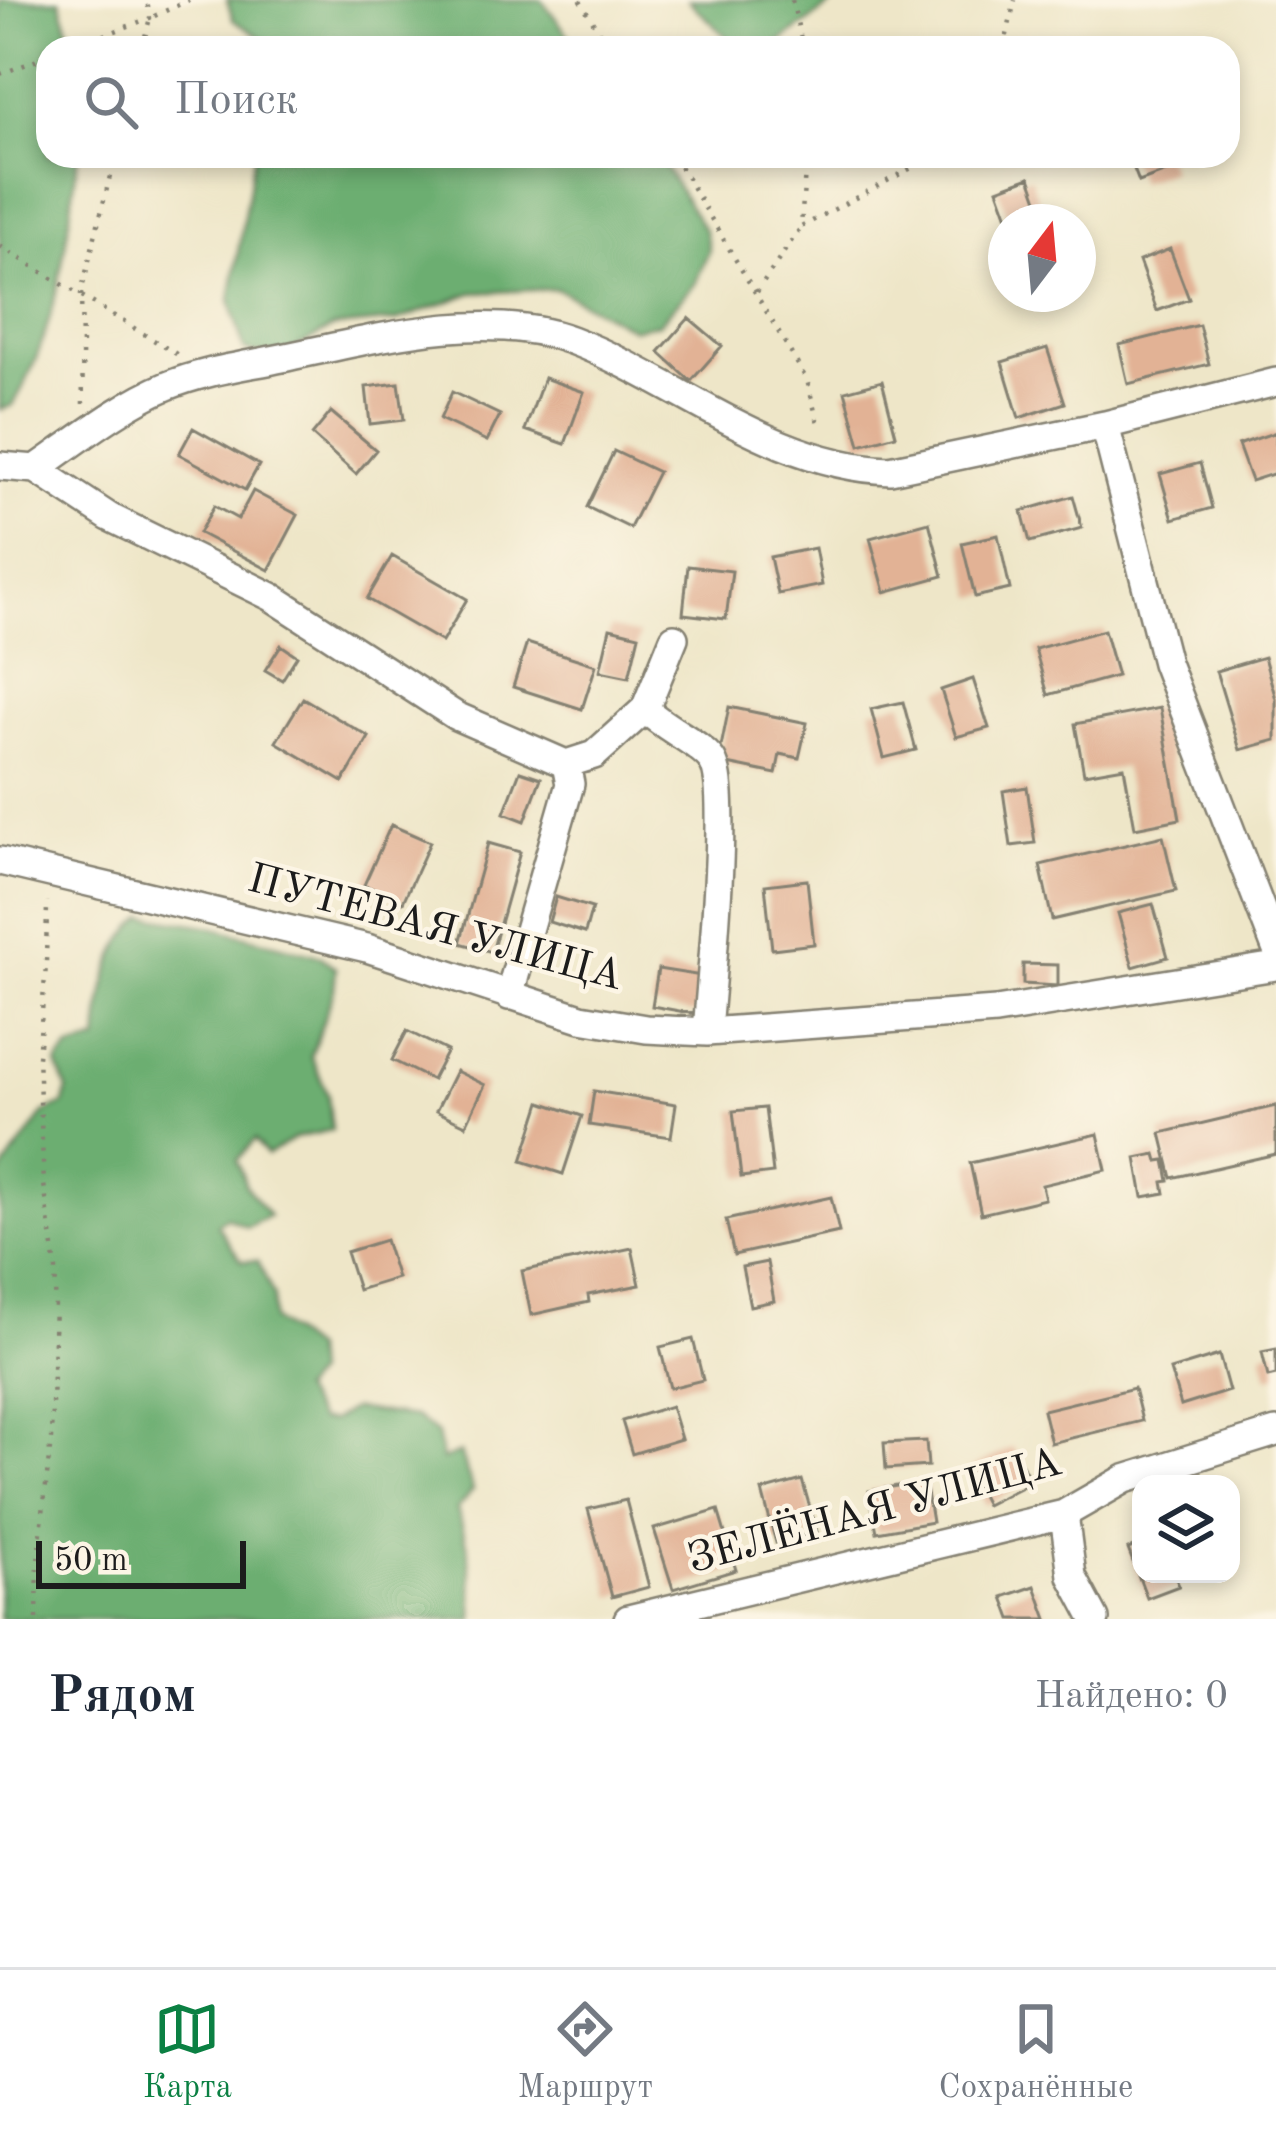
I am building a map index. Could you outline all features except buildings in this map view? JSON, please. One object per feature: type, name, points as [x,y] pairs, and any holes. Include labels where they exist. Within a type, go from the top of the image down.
[{"type":"street","points":[[36,470],[165,387],[388,337],[491,326],[568,339],[771,440],[861,469],[890,470],[1106,425],[1276,382]]},
{"type":"street","points":[[1106,425],[1166,663],[1276,948]]},
{"type":"street","points":[[0,466],[36,470],[109,517],[272,597],[456,716],[566,764],[594,755],[646,709],[674,638]]},
{"type":"street","points":[[646,709],[662,726],[709,755],[718,774],[719,873],[706,1032]]},
{"type":"street","points":[[509,996],[570,784],[566,764]]},
{"type":"street","name":"ПУТЕВАЯ УЛИЦА","points":[[1,857],[367,948],[581,1018],[646,1029],[706,1032],[997,1011],[1276,966]]},
{"type":"street","name":"ЗЕЛЁНАЯ УЛИЦА","points":[[628,1619],[1064,1514],[1125,1479],[1276,1432]]},
{"type":"street","points":[[1064,1514],[1072,1576],[1095,1619]]},
{"type":"path","points":[[145,36],[150,18],[147,0]]},
{"type":"path","points":[[102,36],[189,0]]},
{"type":"path","points":[[580,0],[602,36]]},
{"type":"path","points":[[792,0],[800,36]]},
{"type":"path","points":[[1007,36],[1015,0]]},
{"type":"path","points":[[0,74],[36,60]]},
{"type":"path","points":[[70,446],[86,394],[81,293],[112,168]]},
{"type":"path","points":[[681,168],[807,380],[828,461]]},
{"type":"path","points":[[801,227],[805,168]]},
{"type":"path","points":[[756,294],[801,227],[912,168]]},
{"type":"path","points":[[0,246],[208,374]]},
{"type":"path","points":[[37,1619],[51,1439],[56,1269],[44,1184],[38,1058],[46,966],[47,869]]},
{"type":"green space","points":[[0,0],[60,0],[70,36],[36,36],[36,168],[76,168],[64,252],[40,348],[13,405],[0,410]]},
{"type":"green space","points":[[227,0],[542,0],[569,36],[258,36],[233,20]]},
{"type":"green space","points":[[688,0],[838,0],[788,36],[726,36]]},
{"type":"green space","points":[[252,168],[666,168],[705,231],[709,250],[695,284],[659,323],[633,329],[557,289],[472,293],[396,321],[334,327],[277,358],[244,350],[230,300]]},
{"type":"green space","points":[[145,916],[208,926],[320,956],[336,968],[334,990],[311,1056],[328,1095],[332,1130],[295,1138],[267,1155],[255,1140],[237,1160],[246,1186],[269,1216],[247,1227],[226,1217],[217,1224],[241,1261],[258,1261],[274,1297],[273,1320],[312,1350],[314,1374],[300,1391],[319,1421],[332,1421],[351,1409],[415,1417],[437,1434],[442,1460],[460,1453],[473,1490],[457,1509],[468,1547],[474,1619],[0,1619],[0,1175],[44,1113],[64,1104],[67,1090],[57,1064],[70,1049],[98,1041],[104,989],[115,956]]}]
